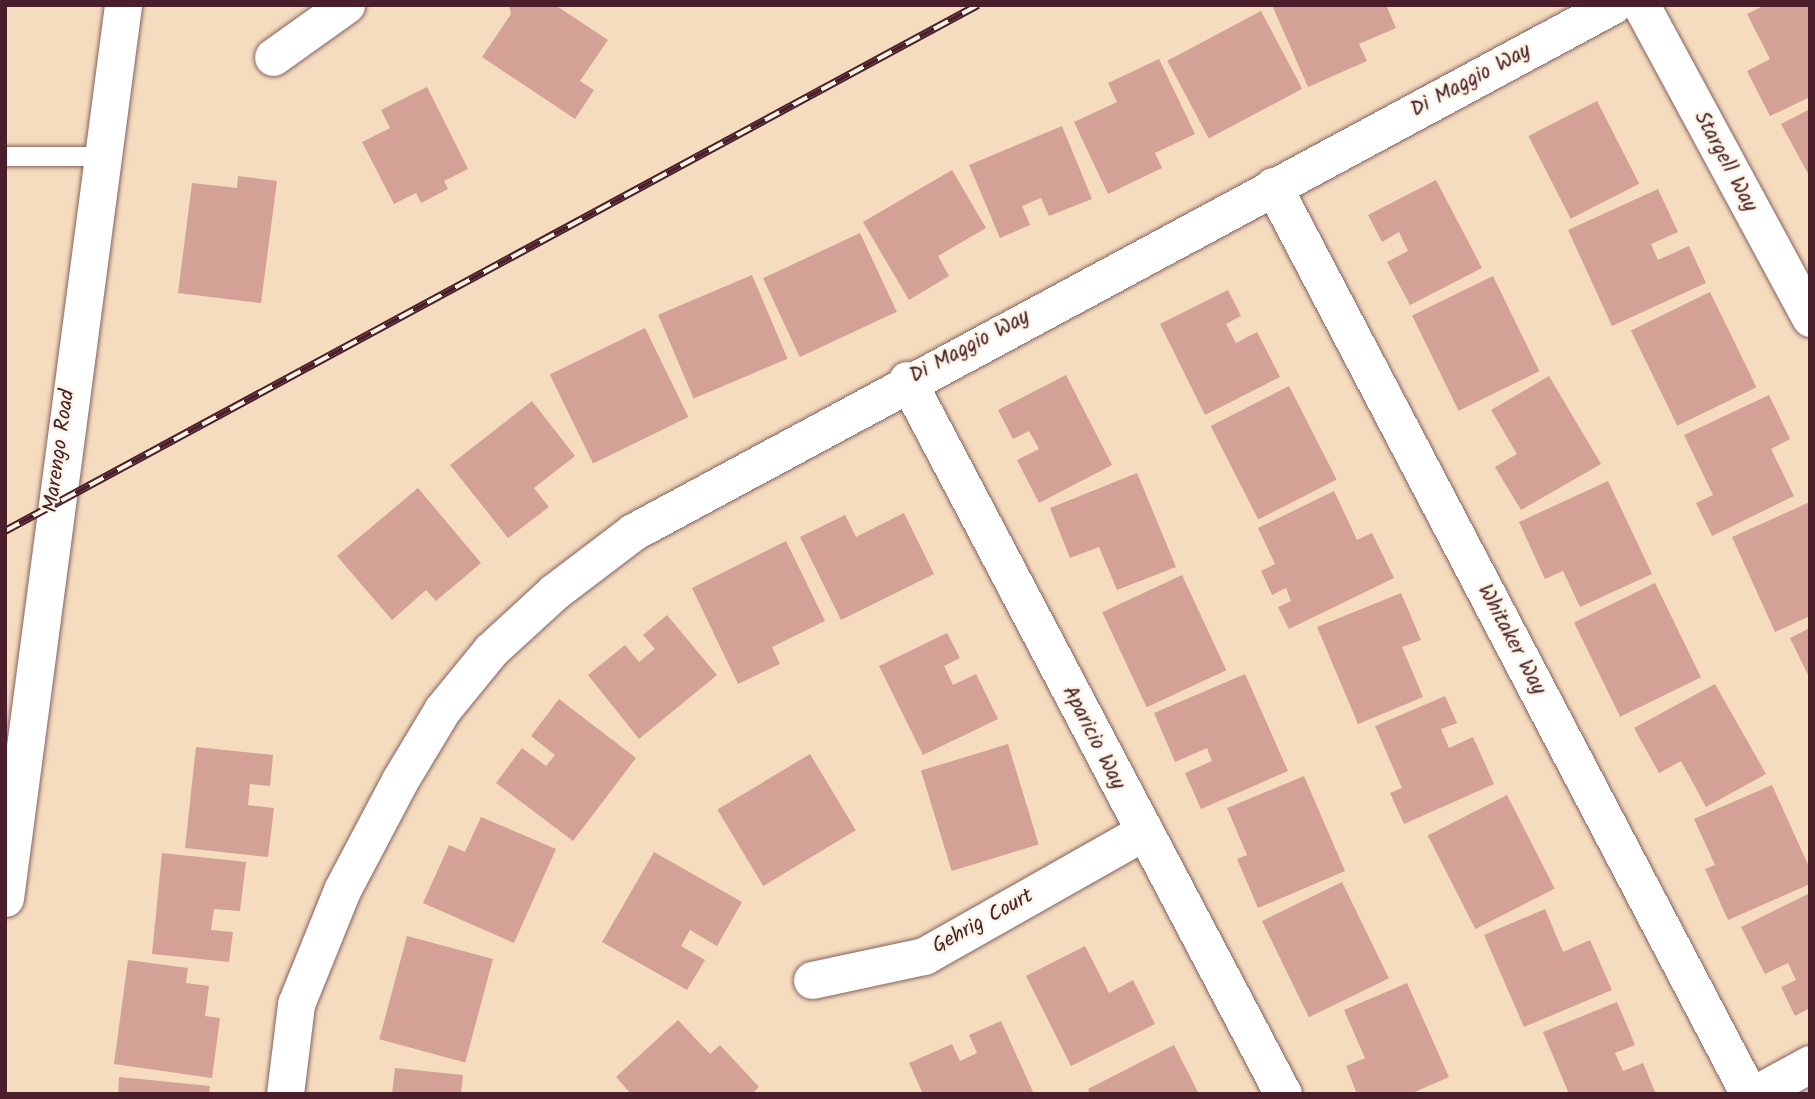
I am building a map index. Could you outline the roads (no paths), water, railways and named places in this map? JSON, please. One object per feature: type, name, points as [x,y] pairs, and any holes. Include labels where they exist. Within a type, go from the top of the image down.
[{"type":"street","name":"Marengo Road","points":[[5,898],[100,156],[123,5]]},
{"type":"street","points":[[273,57],[346,5]]},
{"type":"street","name":"Di Maggio Way","points":[[285,1094],[296,1004],[342,890],[400,780],[442,710],[491,650],[554,592],[633,531],[907,380],[1613,5]]},
{"type":"street","name":"Stargell Way","points":[[1641,5],[1810,318]]},
{"type":"street","name":"Whitaker Way","points":[[1273,186],[1749,1094]]},
{"type":"street","name":"Aparicio Way","points":[[907,380],[1283,1094]]},
{"type":"street","name":"Gehrig Court","points":[[812,980],[924,956],[1143,832]]},
{"type":"street","points":[[1755,1094],[1810,1065]]},
{"type":"lane","points":[[5,156],[100,156]]},
{"type":"railway","points":[[5,531],[978,5]]}]
